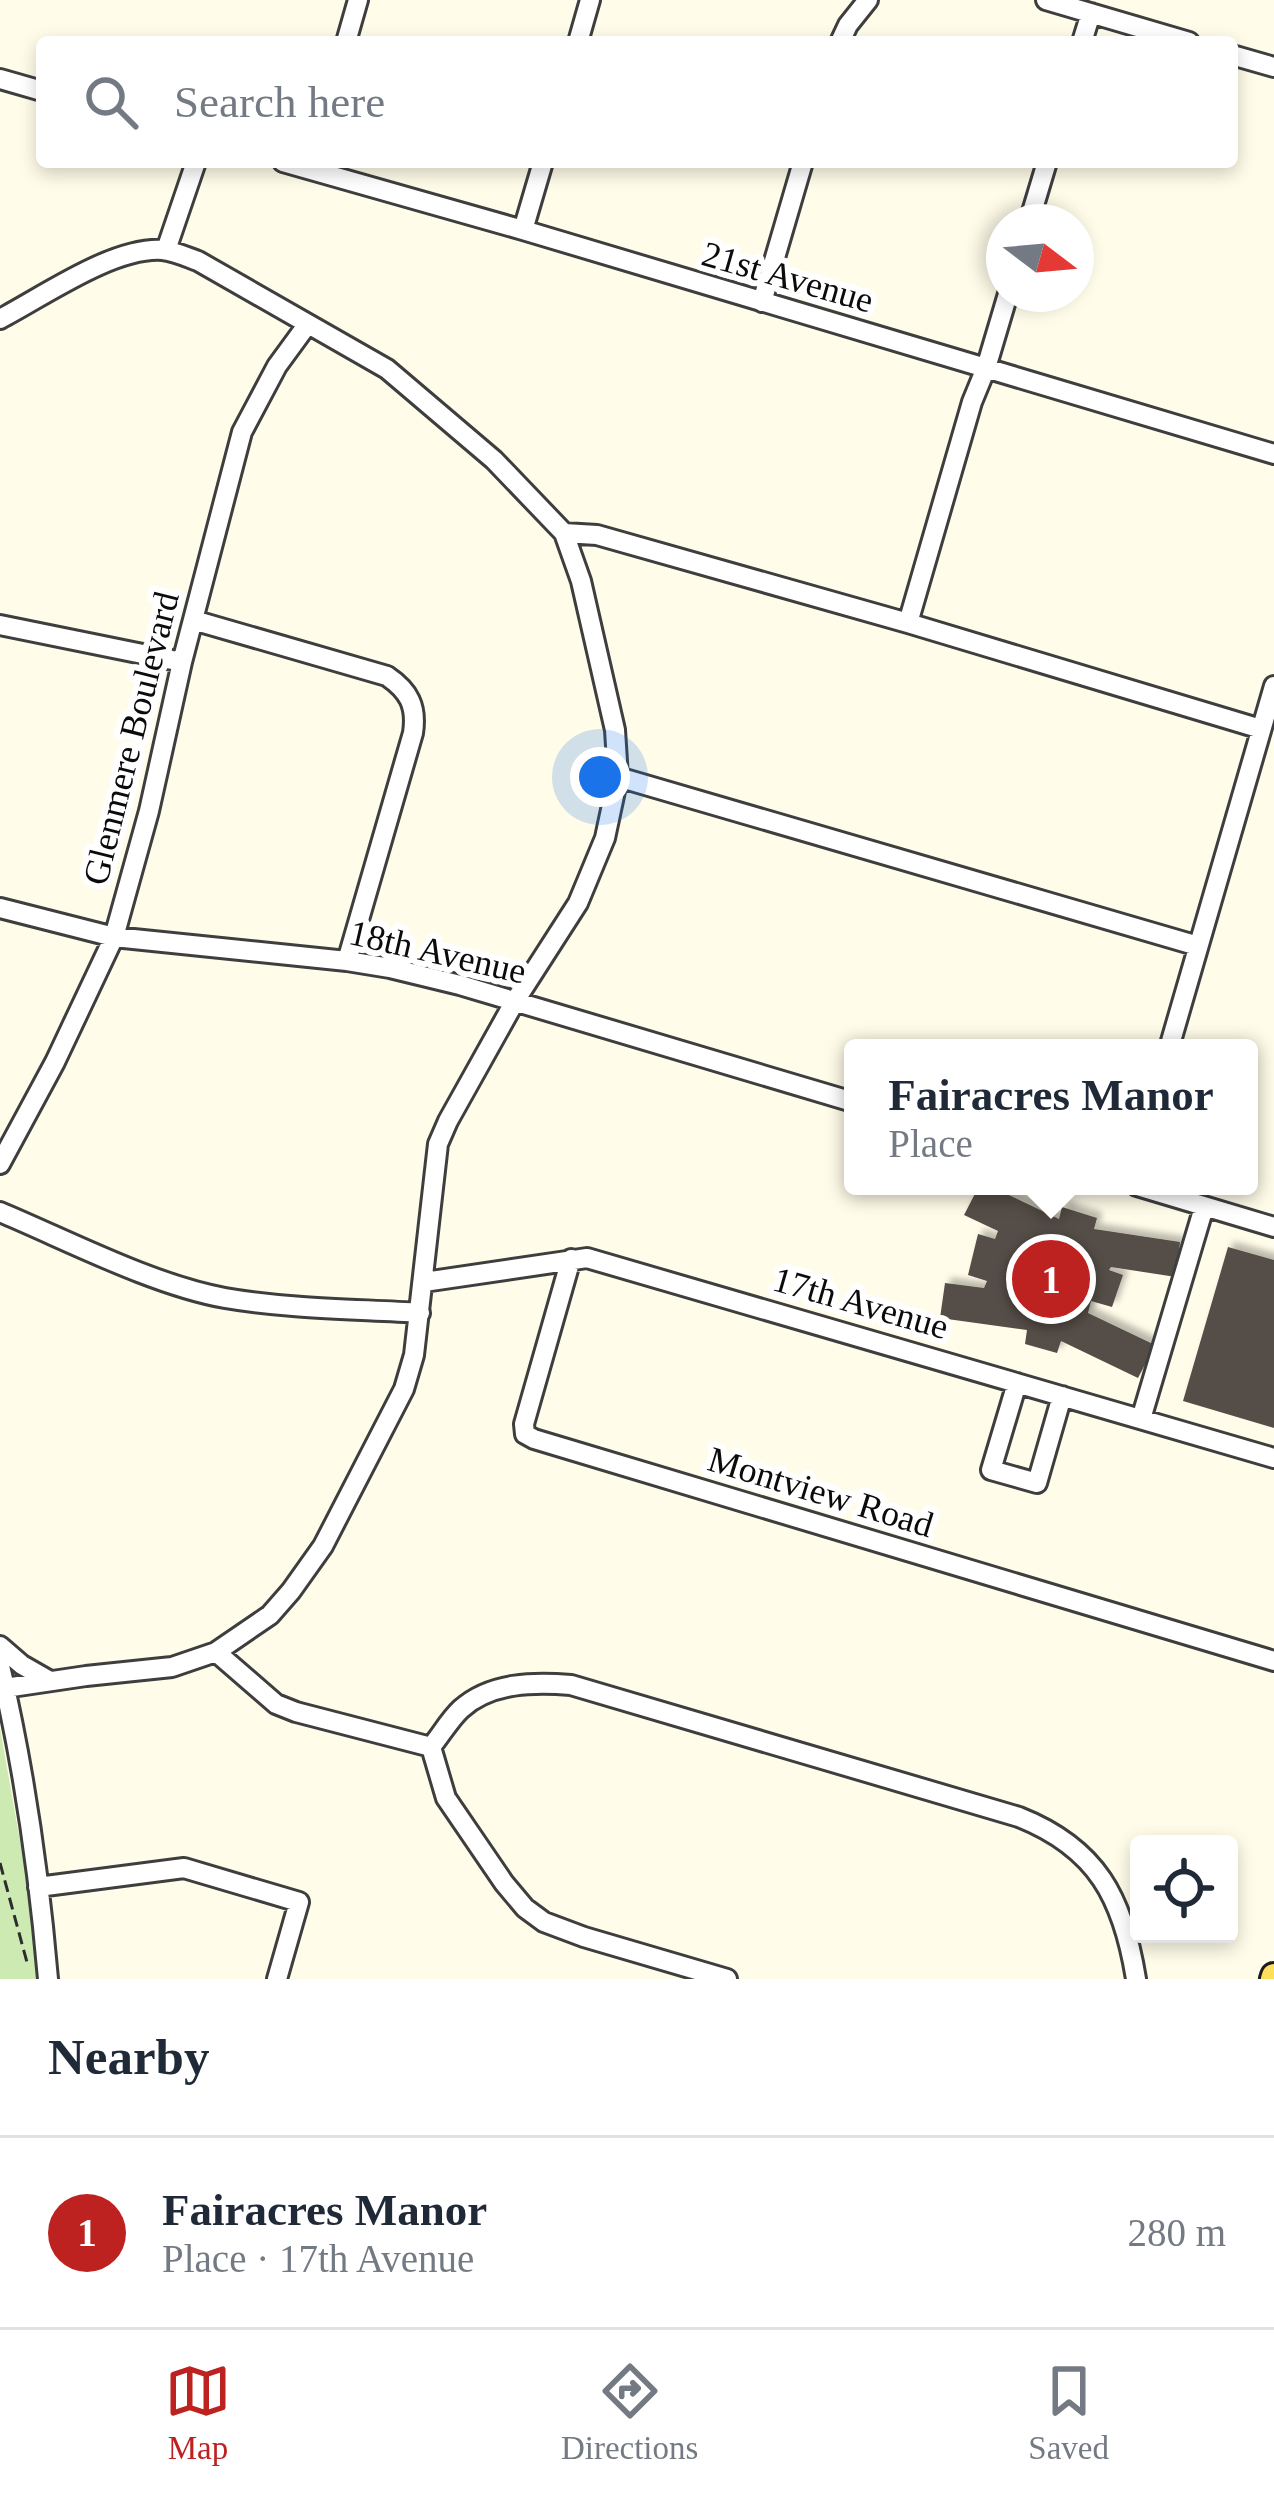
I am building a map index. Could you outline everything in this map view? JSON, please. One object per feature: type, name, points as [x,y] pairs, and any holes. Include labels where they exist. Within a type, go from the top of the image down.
[{"type":"street","points":[[348,36],[358,0]]},
{"type":"street","points":[[580,36],[590,0]]},
{"type":"street","points":[[843,36],[868,0]]},
{"type":"street","points":[[1046,0],[1169,36]]},
{"type":"street","points":[[1084,36],[1091,13]]},
{"type":"street","points":[[1238,57],[1274,67]]},
{"type":"street","points":[[0,79],[36,89]]},
{"type":"street","points":[[166,250],[194,168]]},
{"type":"street","name":"21st Avenue","points":[[316,168],[1274,454]]},
{"type":"street","points":[[523,230],[541,168]]},
{"type":"street","points":[[762,302],[801,168]]},
{"type":"street","points":[[1034,204],[1045,168]]},
{"type":"street","points":[[0,319],[108,260],[132,252],[166,250],[198,261],[387,369],[494,460],[564,532],[605,680],[618,777],[605,838],[578,903],[515,1001],[438,1144],[411,1370],[323,1546],[270,1615],[216,1652],[172,1667],[5,1688]]},
{"type":"street","points":[[908,623],[1003,312]]},
{"type":"street","name":"Glenmere Boulevard","points":[[0,1164],[114,937],[242,432],[277,366],[308,325]]},
{"type":"street","points":[[564,532],[597,535],[1261,729]]},
{"type":"street","points":[[193,620],[387,676],[412,700],[413,733],[347,961]]},
{"type":"street","points":[[0,625],[182,662]]},
{"type":"street","points":[[1171,1039],[1274,686]]},
{"type":"street","points":[[618,777],[1198,946]]},
{"type":"street","name":"18th Avenue","points":[[0,908],[114,937],[347,961],[460,985],[844,1099]]},
{"type":"street","points":[[1166,1195],[1274,1227]]},
{"type":"street","points":[[1142,1419],[1204,1207]]},
{"type":"street","points":[[0,1211],[170,1284],[223,1298],[420,1312]]},
{"type":"street","name":"17th Avenue","points":[[424,1282],[571,1259],[616,1264],[1274,1458]]},
{"type":"street","name":"Montview Road","points":[[571,1259],[524,1434],[1274,1661]]},
{"type":"street","points":[[1016,1383],[991,1470],[1037,1483],[1062,1396]]},
{"type":"street","points":[[0,1646],[50,1681]]},
{"type":"street","points":[[216,1652],[276,1704],[431,1747]]},
{"type":"street","points":[[0,1666],[38,1888],[47,1979]]},
{"type":"street","points":[[431,1747],[462,1708],[484,1696],[520,1683],[572,1685],[1019,1817],[1049,1829],[1096,1867],[1121,1914],[1136,1979]]},
{"type":"street","points":[[431,1747],[446,1798],[525,1908],[544,1922],[584,1937],[716,1978]]},
{"type":"street","points":[[38,1888],[184,1868],[299,1902],[278,1979]]},
{"type":"path","points":[[0,1863],[32,1979]]},
{"type":"green space","points":[[0,1728],[26,1875],[37,1979],[0,1979]]},
{"type":"building","points":[[974,1195],[1009,1195],[1059,1219],[1062,1207],[1097,1218],[1094,1229],[1180,1242],[1176,1277],[1111,1267],[1109,1270],[1123,1275],[1112,1307],[1091,1301],[1088,1313],[1155,1345],[1138,1378],[1061,1341],[1057,1353],[1025,1344],[1027,1330],[940,1318],[945,1283],[984,1288],[987,1281],[968,1275],[978,1234],[995,1239],[998,1231],[964,1215]]},
{"type":"building","points":[[1228,1247],[1274,1260],[1274,1428],[1183,1401]]},
{"type":"place","name":"Fairacres Manor","points":[[1051,1279]]}]
